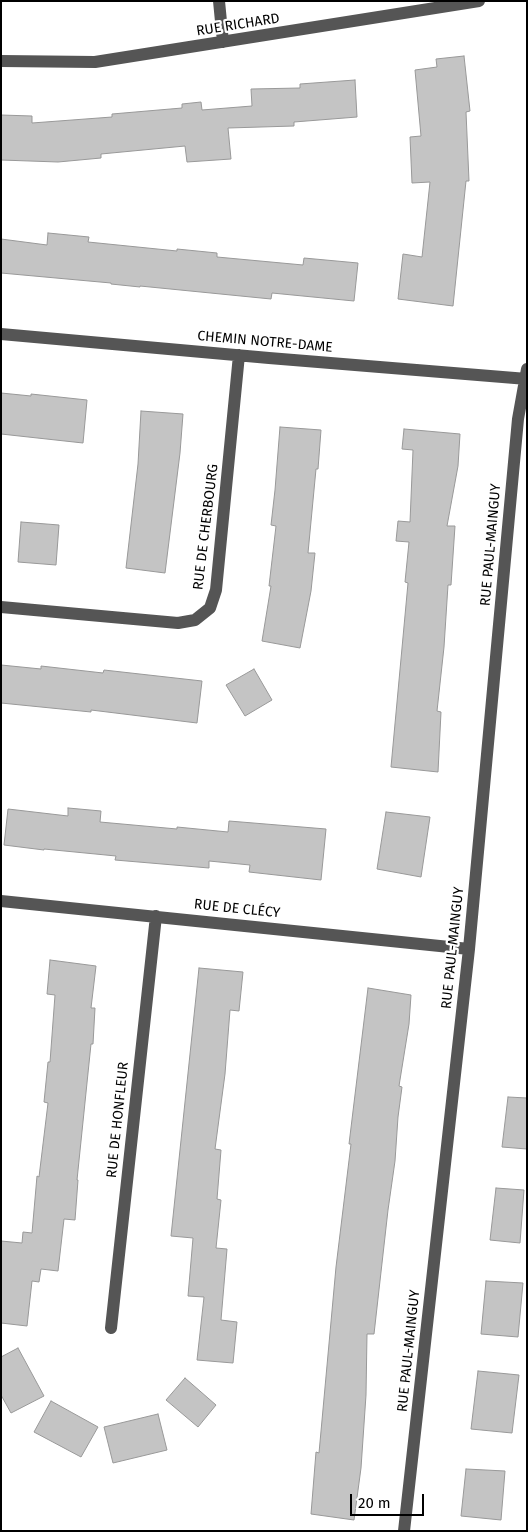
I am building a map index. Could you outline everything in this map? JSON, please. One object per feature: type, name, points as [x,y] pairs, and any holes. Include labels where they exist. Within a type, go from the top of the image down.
[{"type":"street","points":[[219,1],[223,42]]},
{"type":"street","name":"RUE RICHARD","points":[[1,61],[95,62],[479,1]]},
{"type":"street","name":"CHEMIN NOTRE-DAME","points":[[1,334],[239,356],[526,376]]},
{"type":"street","name":"RUE DE CHERBOURG","points":[[1,607],[178,623],[195,620],[210,608],[216,590],[239,356]]},
{"type":"street","name":"RUE PAUL-MAINGUY","points":[[404,1531],[469,949],[518,419],[526,376]]},
{"type":"street","name":"RUE DE CLÉCY","points":[[1,900],[469,949]]},
{"type":"street","name":"RUE DE HONFLEUR","points":[[111,1328],[156,916]]},
{"type":"building","points":[[464,56],[470,111],[466,112],[469,181],[466,181],[453,306],[398,299],[403,254],[422,257],[430,182],[412,183],[410,137],[421,136],[415,70],[437,67],[436,59]]},
{"type":"building","points":[[355,80],[357,117],[294,122],[294,126],[228,128],[231,159],[187,162],[185,146],[101,154],[101,158],[58,162],[1,160],[1,115],[32,116],[32,123],[112,117],[112,114],[182,108],[182,104],[201,102],[202,110],[252,106],[251,89],[300,88],[300,84]]},
{"type":"building","points":[[48,233],[89,237],[88,242],[217,253],[217,257],[303,265],[304,258],[358,263],[354,301],[272,293],[271,299],[1,273],[1,239],[47,245]]},
{"type":"building","points":[[1,393],[87,400],[83,443],[1,434]]},
{"type":"building","points":[[141,411],[183,414],[165,573],[126,568],[138,464]]},
{"type":"building","points":[[280,427],[321,430],[308,553],[315,553],[311,591],[300,648],[262,641],[271,586],[269,586],[276,526],[271,525]]},
{"type":"building","points":[[404,429],[460,434],[458,466],[447,526],[455,526],[451,585],[448,585],[437,711],[441,712],[438,772],[391,767],[408,583],[405,582],[409,542],[396,541],[398,521],[410,522],[413,450],[402,449]]},
{"type":"building","points":[[21,522],[59,525],[56,565],[18,562]]},
{"type":"building","points":[[1,665],[41,669],[41,666],[103,673],[104,670],[202,681],[197,723],[91,710],[91,712],[1,703]]},
{"type":"building","points":[[254,669],[272,700],[245,716],[226,685]]},
{"type":"building","points":[[68,808],[101,811],[100,822],[177,829],[177,827],[228,832],[229,821],[326,829],[321,880],[249,872],[250,865],[209,861],[209,868],[115,860],[116,856],[4,845],[8,809],[68,816]]},
{"type":"building","points":[[386,812],[430,817],[421,877],[377,869]]},
{"type":"building","points":[[50,960],[96,966],[91,1008],[95,1008],[93,1044],[91,1044],[77,1180],[75,1220],[64,1219],[58,1271],[41,1269],[39,1282],[32,1281],[27,1326],[1,1323],[1,1241],[22,1243],[23,1232],[32,1233],[37,1176],[39,1177],[48,1103],[44,1102],[48,1062],[50,1062],[55,995],[47,994]]},
{"type":"building","points":[[199,968],[243,972],[239,1011],[230,1010],[225,1074],[215,1149],[221,1150],[217,1199],[221,1200],[216,1248],[227,1249],[221,1320],[237,1322],[233,1363],[197,1360],[204,1297],[188,1296],[193,1238],[171,1236]]},
{"type":"building","points":[[368,988],[411,995],[409,1024],[399,1086],[402,1087],[395,1161],[374,1334],[367,1334],[366,1395],[361,1468],[354,1520],[311,1514],[316,1452],[319,1453],[336,1267],[351,1144],[349,1144]]},
{"type":"building","points":[[508,1097],[527,1098],[527,1149],[502,1147]]},
{"type":"building","points":[[496,1188],[524,1190],[520,1243],[490,1240]]},
{"type":"building","points":[[486,1281],[523,1283],[518,1337],[481,1334]]},
{"type":"building","points":[[18,1348],[44,1396],[11,1413],[1,1395],[1,1357]]},
{"type":"building","points":[[478,1371],[519,1375],[512,1433],[471,1429]]},
{"type":"building","points":[[185,1378],[216,1405],[198,1427],[166,1400]]},
{"type":"building","points":[[51,1401],[98,1427],[81,1457],[34,1432]]},
{"type":"building","points":[[158,1414],[167,1450],[113,1463],[104,1427]]},
{"type":"building","points":[[466,1469],[505,1471],[501,1520],[461,1516]]}]
